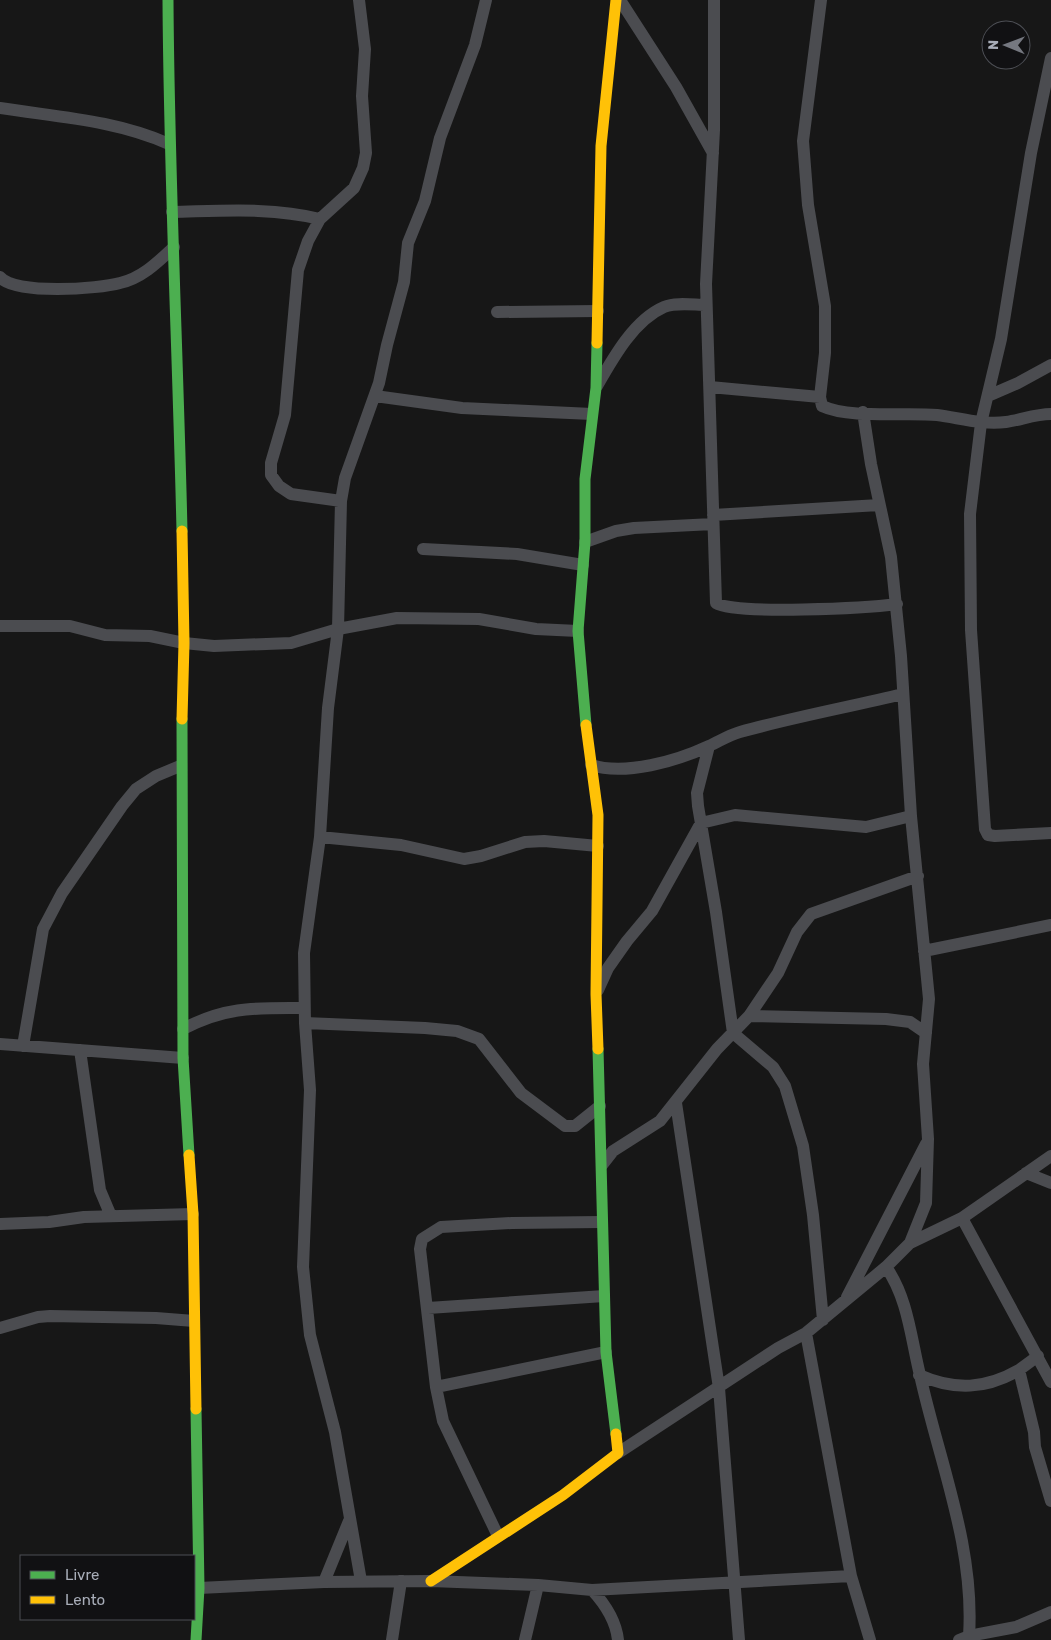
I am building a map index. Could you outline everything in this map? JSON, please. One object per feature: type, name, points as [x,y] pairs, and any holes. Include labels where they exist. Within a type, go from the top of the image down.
[{"type":"street","points":[[168,0],[168,144],[174,247],[184,643],[180,766],[183,1058],[192,1214],[199,1588],[196,1640]]},
{"type":"street","points":[[341,501],[291,494],[278,486],[271,475],[272,463],[285,415],[298,270],[308,241],[320,220],[354,188],[363,168],[366,153],[362,96],[365,49],[359,0]]},
{"type":"street","points":[[361,1581],[349,1521],[335,1432],[310,1335],[304,1280],[310,1090],[304,1008],[305,936],[320,836],[328,708],[338,629],[341,501],[346,478],[375,396],[404,282],[408,243],[425,201],[440,138],[475,45],[486,0]]},
{"type":"street","points":[[616,0],[601,146],[596,388],[585,479],[585,542],[578,630],[581,685],[592,765],[598,846],[596,994],[602,1165],[601,1222],[606,1352],[618,1453]]},
{"type":"street","points":[[620,0],[676,88],[713,152]]},
{"type":"street","points":[[714,0],[713,152],[706,306],[710,387],[714,590],[716,603],[723,607],[846,608],[897,604]]},
{"type":"street","points":[[821,0],[803,141],[808,204],[825,306],[825,353],[820,397],[822,406],[830,409],[863,412],[938,415],[981,423],[1006,422],[1029,416],[1051,414]]},
{"type":"street","points":[[1051,58],[1031,153],[1001,339],[981,423],[970,514],[971,630],[985,829],[988,835],[995,836],[1051,833]]},
{"type":"street","points":[[0,108],[78,118],[151,136],[168,144]]},
{"type":"street","points":[[172,212],[266,210],[294,213],[320,220]]},
{"type":"street","points":[[0,277],[14,286],[43,288],[88,288],[121,283],[151,268],[174,247]]},
{"type":"street","points":[[596,388],[612,361],[635,330],[650,316],[665,306],[706,306]]},
{"type":"street","points":[[497,312],[598,311]]},
{"type":"street","points":[[988,396],[1018,384],[1051,365]]},
{"type":"street","points":[[710,387],[820,397]]},
{"type":"street","points":[[375,396],[462,408],[592,414]]},
{"type":"street","points":[[863,412],[897,604],[911,816],[928,999],[923,1064],[928,1139],[926,1203],[910,1243]]},
{"type":"street","points":[[585,542],[616,531],[634,528],[713,519],[879,505]]},
{"type":"street","points":[[423,549],[517,554],[583,565]]},
{"type":"street","points":[[0,626],[70,626],[105,635],[150,636],[184,643],[214,646],[291,642],[338,629],[397,618],[456,618],[501,622],[557,631],[578,630]]},
{"type":"street","points":[[592,765],[605,770],[620,770],[666,762],[709,746],[738,732],[903,694]]},
{"type":"street","points":[[709,746],[697,793],[733,1033],[773,1067],[786,1086],[804,1155],[813,1215],[823,1320]]},
{"type":"street","points":[[23,1046],[43,930],[62,893],[122,806],[136,789],[156,776],[180,766]]},
{"type":"street","points":[[596,994],[608,968],[627,941],[652,912],[701,824],[735,815],[866,827],[911,816]]},
{"type":"street","points":[[320,836],[401,845],[464,859],[481,856],[525,842],[544,841],[598,846]]},
{"type":"street","points":[[602,1165],[613,1151],[660,1121],[717,1049],[749,1016],[778,973],[797,932],[811,914],[918,876]]},
{"type":"street","points":[[924,951],[1051,925]]},
{"type":"street","points":[[183,1029],[220,1012],[249,1008],[304,1008]]},
{"type":"street","points":[[749,1016],[886,1019],[910,1022],[926,1033]]},
{"type":"street","points":[[305,1023],[425,1028],[469,1034],[479,1038],[521,1093],[564,1126],[575,1126],[600,1106]]},
{"type":"street","points":[[0,1044],[183,1058]]},
{"type":"street","points":[[80,1050],[100,1190],[111,1216]]},
{"type":"street","points":[[676,1103],[719,1388],[739,1640]]},
{"type":"street","points":[[842,1305],[928,1139]]},
{"type":"street","points":[[432,1581],[498,1536],[584,1482],[618,1453],[823,1320],[886,1267],[910,1243],[962,1218],[1051,1156]]},
{"type":"street","points":[[1026,1174],[1051,1183]]},
{"type":"street","points":[[0,1224],[111,1216],[192,1214]]},
{"type":"street","points":[[962,1218],[1051,1382]]},
{"type":"street","points":[[498,1536],[443,1421],[436,1387],[420,1249],[422,1239],[441,1227],[512,1222],[601,1222]]},
{"type":"street","points":[[886,1267],[895,1280],[903,1302],[966,1563],[969,1596],[964,1638],[1015,1634],[1051,1612]]},
{"type":"street","points":[[428,1308],[604,1296]]},
{"type":"street","points":[[0,1328],[38,1317],[50,1316],[156,1318],[194,1321]]},
{"type":"street","points":[[806,1332],[851,1576],[870,1640]]},
{"type":"street","points":[[436,1387],[606,1352]]},
{"type":"street","points":[[920,1375],[946,1384],[983,1386],[1019,1370],[1038,1356]]},
{"type":"street","points":[[1019,1370],[1034,1432],[1035,1447],[1051,1501]]},
{"type":"street","points":[[324,1582],[349,1521]]},
{"type":"street","points":[[199,1588],[324,1582],[432,1581],[538,1585],[592,1590],[851,1576]]},
{"type":"street","points":[[392,1640],[401,1582]]},
{"type":"street","points":[[525,1640],[538,1585]]},
{"type":"street","points":[[592,1590],[609,1613],[617,1632],[618,1640]]},
{"type":"traffic: fast","points":[[168,0],[170,133],[182,531]]},
{"type":"traffic: fast","points":[[586,725],[578,631],[585,542],[585,479],[596,388],[597,343]]},
{"type":"traffic: fast","points":[[182,719],[183,1058],[189,1155]]},
{"type":"traffic: fast","points":[[598,1049],[606,1352],[616,1434]]},
{"type":"traffic: fast","points":[[196,1409],[199,1588],[196,1640]]},
{"type":"traffic: slow","points":[[597,343],[601,146],[616,0]]},
{"type":"traffic: slow","points":[[182,531],[184,643],[182,719]]},
{"type":"traffic: slow","points":[[586,725],[598,815],[596,994],[598,1049]]},
{"type":"traffic: slow","points":[[189,1155],[193,1214],[196,1409]]},
{"type":"traffic: slow","points":[[431,1581],[563,1495],[618,1453],[616,1434]]}]
